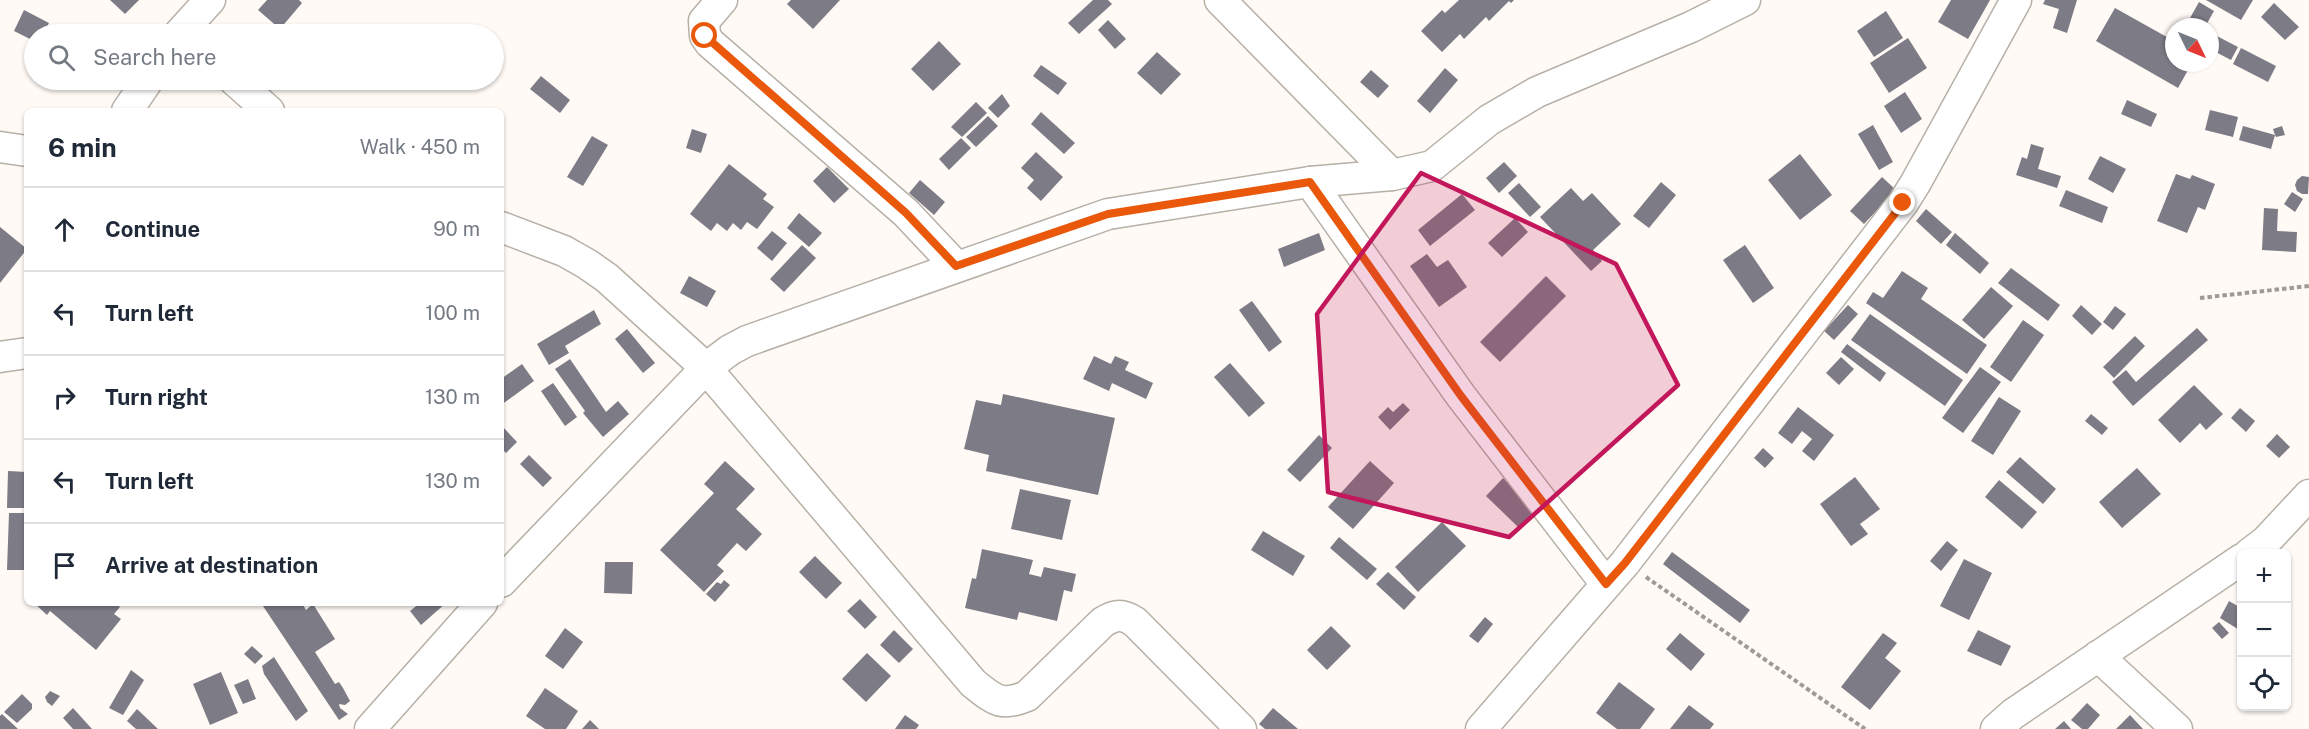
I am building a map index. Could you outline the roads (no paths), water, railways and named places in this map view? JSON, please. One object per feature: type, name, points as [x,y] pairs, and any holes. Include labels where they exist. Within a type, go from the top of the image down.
[{"type":"street","points":[[190,24],[210,0]]},
{"type":"street","points":[[722,0],[704,21],[705,36],[710,43],[906,213],[956,266]]},
{"type":"street","points":[[507,563],[706,368],[730,350],[747,341],[1108,214],[1310,182],[1392,175],[1432,166],[1489,120],[1537,92],[1691,27],[1745,0]]},
{"type":"street","points":[[1481,729],[1615,573],[1903,203],[2016,0]]},
{"type":"street","points":[[1230,4],[1392,175]]},
{"type":"street","points":[[129,108],[141,90]]},
{"type":"street","points":[[245,90],[266,108]]},
{"type":"street","points":[[0,147],[24,151]]},
{"type":"street","points":[[1310,182],[1461,396],[1615,573]]},
{"type":"street","points":[[504,228],[564,251],[587,264],[606,278],[706,368],[973,683],[990,697],[1004,703],[1028,696],[1104,622],[1113,616],[1125,615],[1135,622],[1241,729]]},
{"type":"street","points":[[0,357],[24,353]]},
{"type":"street","points":[[2256,549],[2266,541],[2309,495]]},
{"type":"street","points":[[1996,729],[2013,714],[2237,562]]},
{"type":"street","points":[[370,729],[479,606]]},
{"type":"street","points":[[2098,656],[2178,729]]}]
